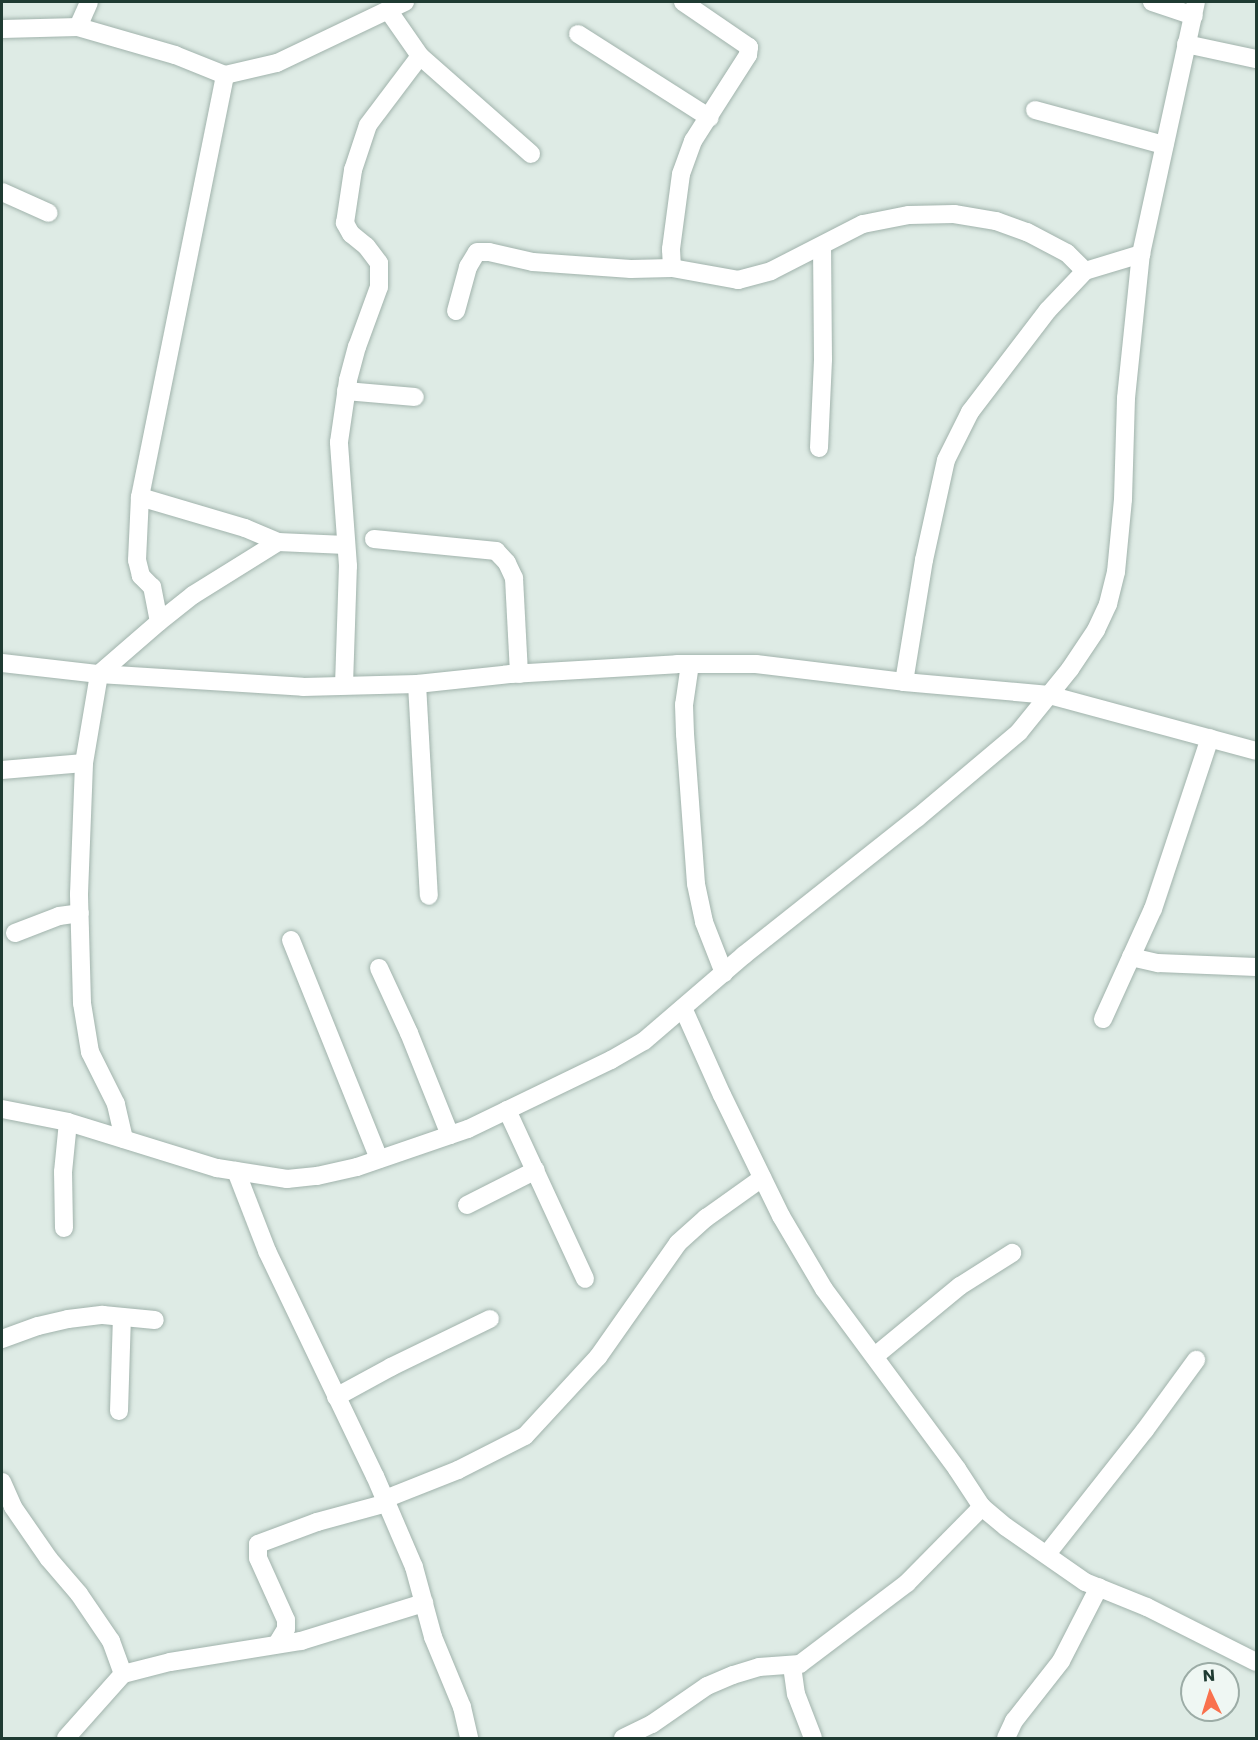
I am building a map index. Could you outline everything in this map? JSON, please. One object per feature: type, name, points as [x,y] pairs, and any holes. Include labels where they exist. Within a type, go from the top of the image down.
[{"type":"street","points":[[78,27],[89,2]]},
{"type":"street","points":[[672,268],[671,249],[681,174],[693,141],[710,118],[748,55],[749,47],[683,2]]},
{"type":"street","points":[[2,1109],[69,1122],[217,1168],[297,1178],[317,1176],[379,1159],[450,1135],[611,1060],[644,1041],[723,973],[917,818],[1019,732],[1096,630],[1108,604],[1116,572],[1123,499],[1126,398],[1141,254],[1195,9],[1152,2]]},
{"type":"street","points":[[2,29],[78,27],[176,55],[225,75],[277,63],[395,5],[420,56],[531,154]]},
{"type":"street","points":[[578,33],[710,118]]},
{"type":"street","points":[[1186,44],[1257,59]]},
{"type":"street","points":[[344,685],[348,566],[339,442],[346,391],[357,347],[379,287],[379,263],[366,246],[351,234],[345,223],[353,170],[368,125],[420,56]]},
{"type":"street","points":[[159,622],[152,587],[141,576],[137,560],[140,497],[225,75]]},
{"type":"street","points":[[1035,110],[1164,145]]},
{"type":"street","points":[[2,192],[49,213]]},
{"type":"street","points":[[456,311],[468,267],[477,252],[489,252],[544,263],[630,269],[672,268],[738,280],[771,271],[822,247],[863,224],[909,215],[954,214],[996,220],[1027,232],[1067,253],[1085,271]]},
{"type":"street","points":[[819,448],[823,359],[822,247]]},
{"type":"street","points":[[904,682],[924,560],[946,460],[970,412],[1048,310],[1085,271],[1141,254]]},
{"type":"street","points":[[346,391],[415,397]]},
{"type":"street","points":[[140,497],[245,528],[278,542],[346,545]]},
{"type":"street","points":[[374,539],[496,551],[507,562],[514,578],[519,674]]},
{"type":"street","points":[[124,1139],[116,1104],[90,1052],[82,1003],[80,913],[84,763],[99,674],[193,595],[278,542]]},
{"type":"street","points":[[2,663],[99,674],[303,687],[417,684],[519,674],[690,664],[756,664],[904,682],[1049,695],[1257,751]]},
{"type":"street","points":[[690,664],[684,705],[696,884],[704,922],[723,973]]},
{"type":"street","points":[[417,684],[429,896]]},
{"type":"street","points":[[1103,1018],[1153,909],[1210,738]]},
{"type":"street","points":[[2,770],[84,763]]},
{"type":"street","points":[[15,933],[59,916],[80,913]]},
{"type":"street","points":[[291,940],[379,1159]]},
{"type":"street","points":[[1131,957],[1158,963],[1257,966]]},
{"type":"street","points":[[379,968],[409,1033],[450,1135]]},
{"type":"street","points":[[683,1008],[781,1216],[824,1289],[875,1356],[982,1507],[1006,1527],[1085,1582],[1147,1607],[1257,1662]]},
{"type":"street","points":[[507,1110],[585,1279]]},
{"type":"street","points":[[64,1228],[63,1172],[69,1122]]},
{"type":"street","points":[[467,1205],[536,1170]]},
{"type":"street","points":[[236,1171],[267,1251],[386,1501],[414,1567],[433,1637],[462,1707],[469,1738]]},
{"type":"street","points":[[277,1644],[286,1629],[286,1620],[258,1558],[258,1544],[317,1522],[386,1501],[458,1470],[525,1436],[598,1357],[678,1243],[706,1218],[762,1178]]},
{"type":"street","points":[[875,1356],[960,1286],[1012,1253]]},
{"type":"street","points":[[2,1340],[38,1326],[68,1319],[103,1316],[155,1320]]},
{"type":"street","points":[[119,1412],[123,1317]]},
{"type":"street","points":[[336,1397],[391,1366],[490,1319]]},
{"type":"street","points":[[1047,1554],[1145,1430],[1196,1360]]},
{"type":"street","points":[[2,1482],[13,1507],[49,1559],[79,1594],[111,1641],[123,1674]]},
{"type":"street","points":[[623,1738],[652,1724],[707,1686],[759,1667],[800,1664],[907,1583],[982,1507]]},
{"type":"street","points":[[1006,1738],[1014,1721],[1061,1661],[1099,1587]]},
{"type":"street","points":[[66,1738],[123,1674],[148,1666],[301,1641],[424,1603]]},
{"type":"street","points":[[792,1666],[796,1694],[813,1738]]}]
